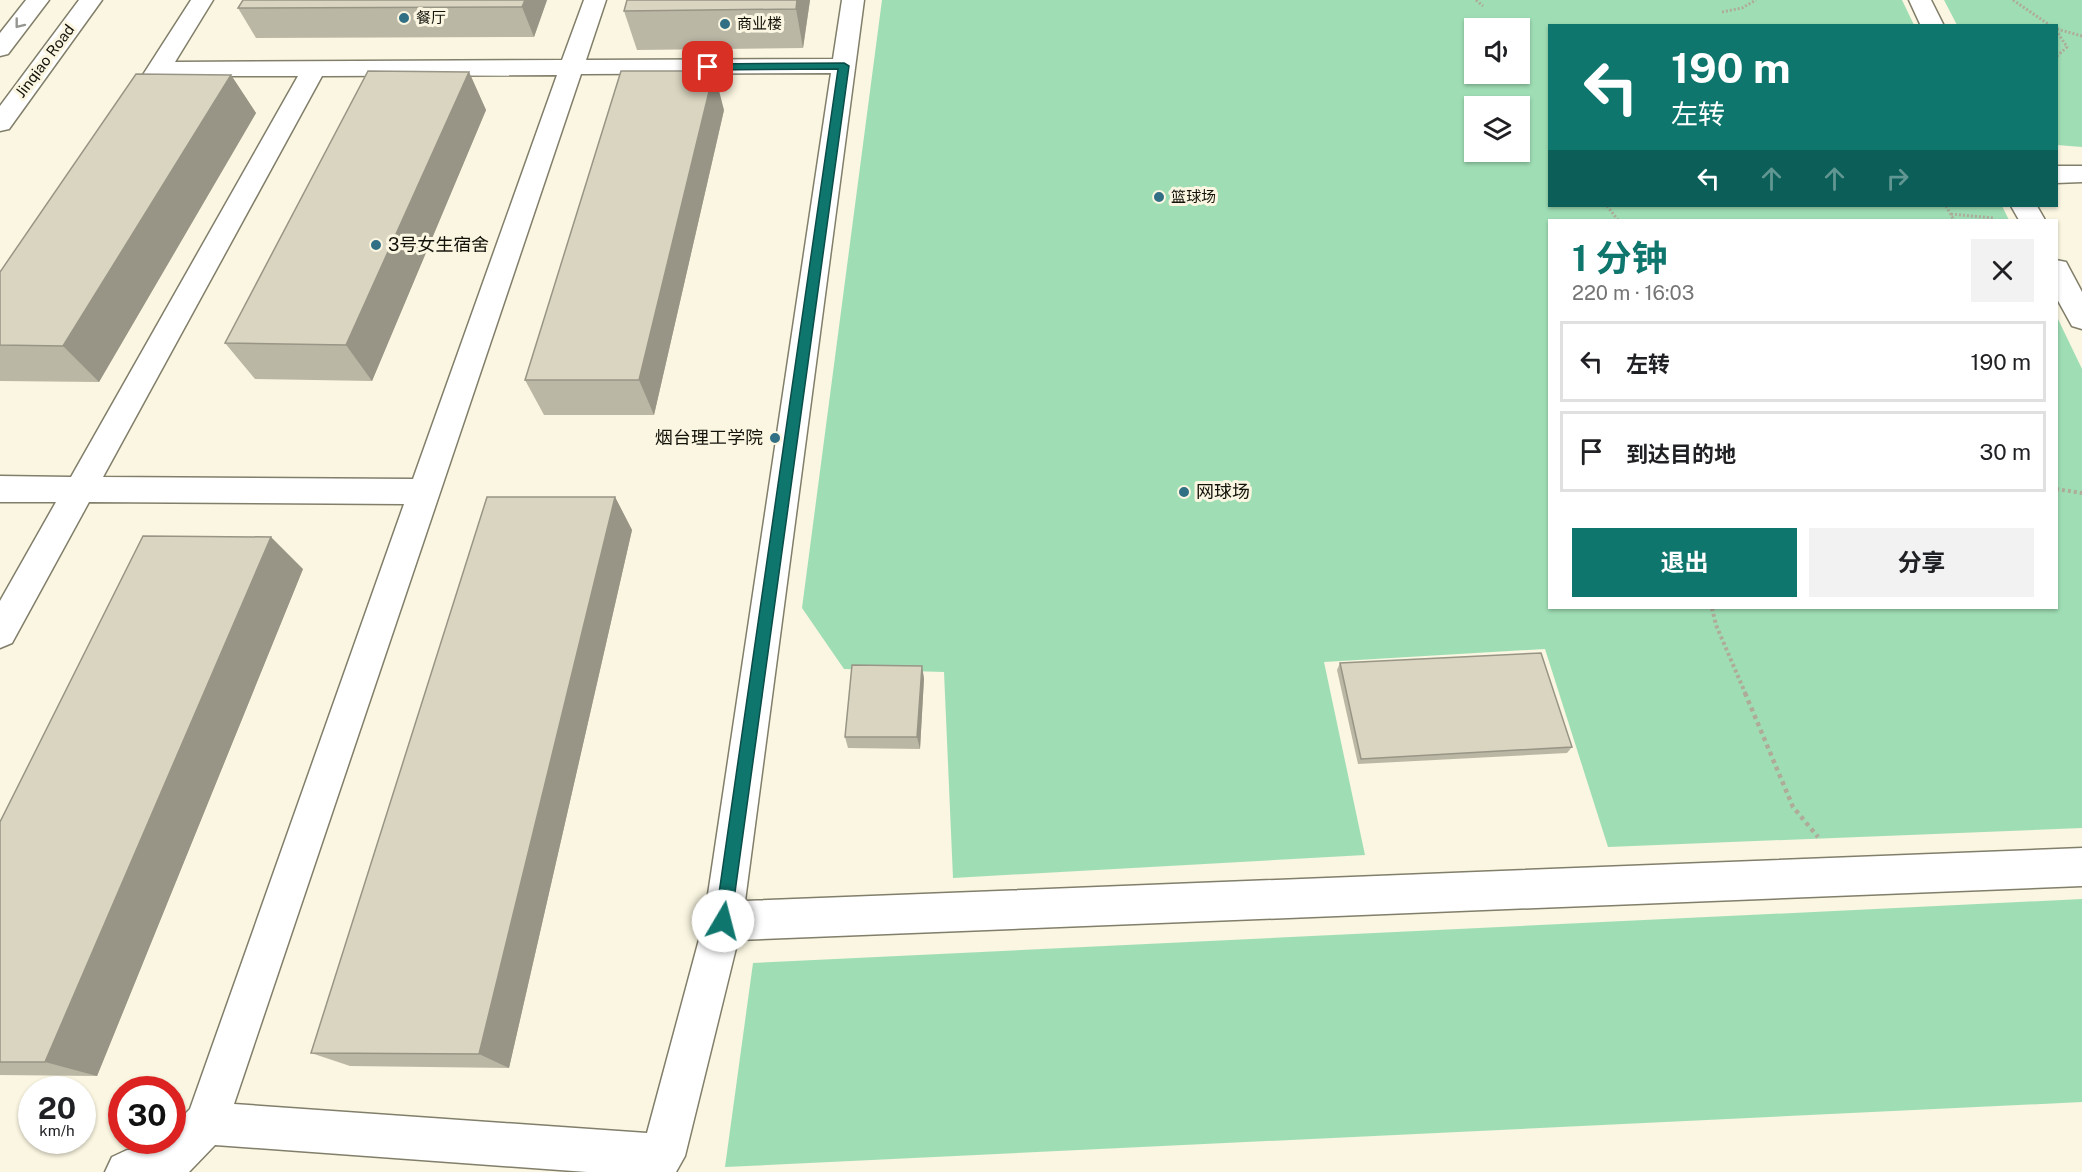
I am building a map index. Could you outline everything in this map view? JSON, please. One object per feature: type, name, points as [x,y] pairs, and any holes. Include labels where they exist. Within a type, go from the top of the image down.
[{"type":"street","points":[[0,49],[38,0]]},
{"type":"street","name":"Jinqiao Road","points":[[0,123],[91,0]]},
{"type":"street","points":[[133,107],[160,69],[202,0]]},
{"type":"street","points":[[127,1172],[160,1171],[206,1122],[595,0]]},
{"type":"street","points":[[206,1122],[663,1156],[723,921],[853,0]]},
{"type":"street","points":[[1920,0],[1932,24]]},
{"type":"street","points":[[160,69],[844,66]]},
{"type":"street","points":[[0,633],[314,68]]},
{"type":"street","points":[[2058,175],[2082,174]]},
{"type":"street","points":[[2058,273],[2082,320]]},
{"type":"street","points":[[0,489],[425,492]]},
{"type":"street","points":[[723,921],[2082,867]]},
{"type":"path","points":[[1476,0],[1483,6]]},
{"type":"path","points":[[1722,12],[1742,8],[1756,0]]},
{"type":"path","points":[[2013,0],[2048,24]]},
{"type":"path","points":[[2058,30],[2082,36]]},
{"type":"path","points":[[2058,33],[2067,47],[2058,55]]},
{"type":"path","points":[[1608,207],[1617,219]]},
{"type":"path","points":[[1947,207],[1954,219]]},
{"type":"path","points":[[1951,214],[1997,218]]},
{"type":"path","points":[[2058,489],[2082,493]]},
{"type":"path","points":[[1712,609],[1716,625],[1793,807],[1820,839]]},
{"type":"green space","points":[[882,0],[1902,0],[1914,24],[1548,24],[1548,207],[2002,207],[2008,219],[1548,219],[1548,609],[2058,609],[2058,319],[2082,369],[2082,828],[1608,847],[1545,649],[1324,662],[1365,855],[953,878],[944,672],[844,669],[802,608]]},
{"type":"green space","points":[[1944,0],[2082,0],[2082,147],[2058,145],[2058,24],[1956,24]]},
{"type":"green space","points":[[2082,899],[2082,1102],[725,1167],[753,963]]},
{"type":"building","points":[[243,0],[525,0],[522,7],[238,8]]},
{"type":"building","points":[[627,0],[797,0],[796,9],[624,11]]},
{"type":"building","points":[[368,71],[469,72],[346,345],[225,343]]},
{"type":"building","points":[[621,71],[714,71],[639,380],[525,380]]},
{"type":"building","points":[[136,74],[231,75],[63,346],[0,345],[0,272]]},
{"type":"building","points":[[487,497],[615,497],[479,1054],[311,1053]]},
{"type":"building","points":[[143,536],[271,537],[45,1062],[0,1062],[0,822]]},
{"type":"building","points":[[1541,653],[1572,747],[1361,759],[1340,663]]},
{"type":"building","points":[[852,665],[922,666],[917,737],[845,737]]},
{"type":"place","name":"餐厅","points":[[404,18]]},
{"type":"place","name":"商业楼","points":[[725,24]]},
{"type":"place","name":"篮球场","points":[[1159,197]]},
{"type":"place","name":"3号女生宿舍","points":[[376,245]]},
{"type":"place","name":"烟台理工学院","points":[[775,438]]},
{"type":"place","name":"网球场","points":[[1184,492]]},
{"type":"route","points":[[708,67],[844,66],[723,921]]}]
